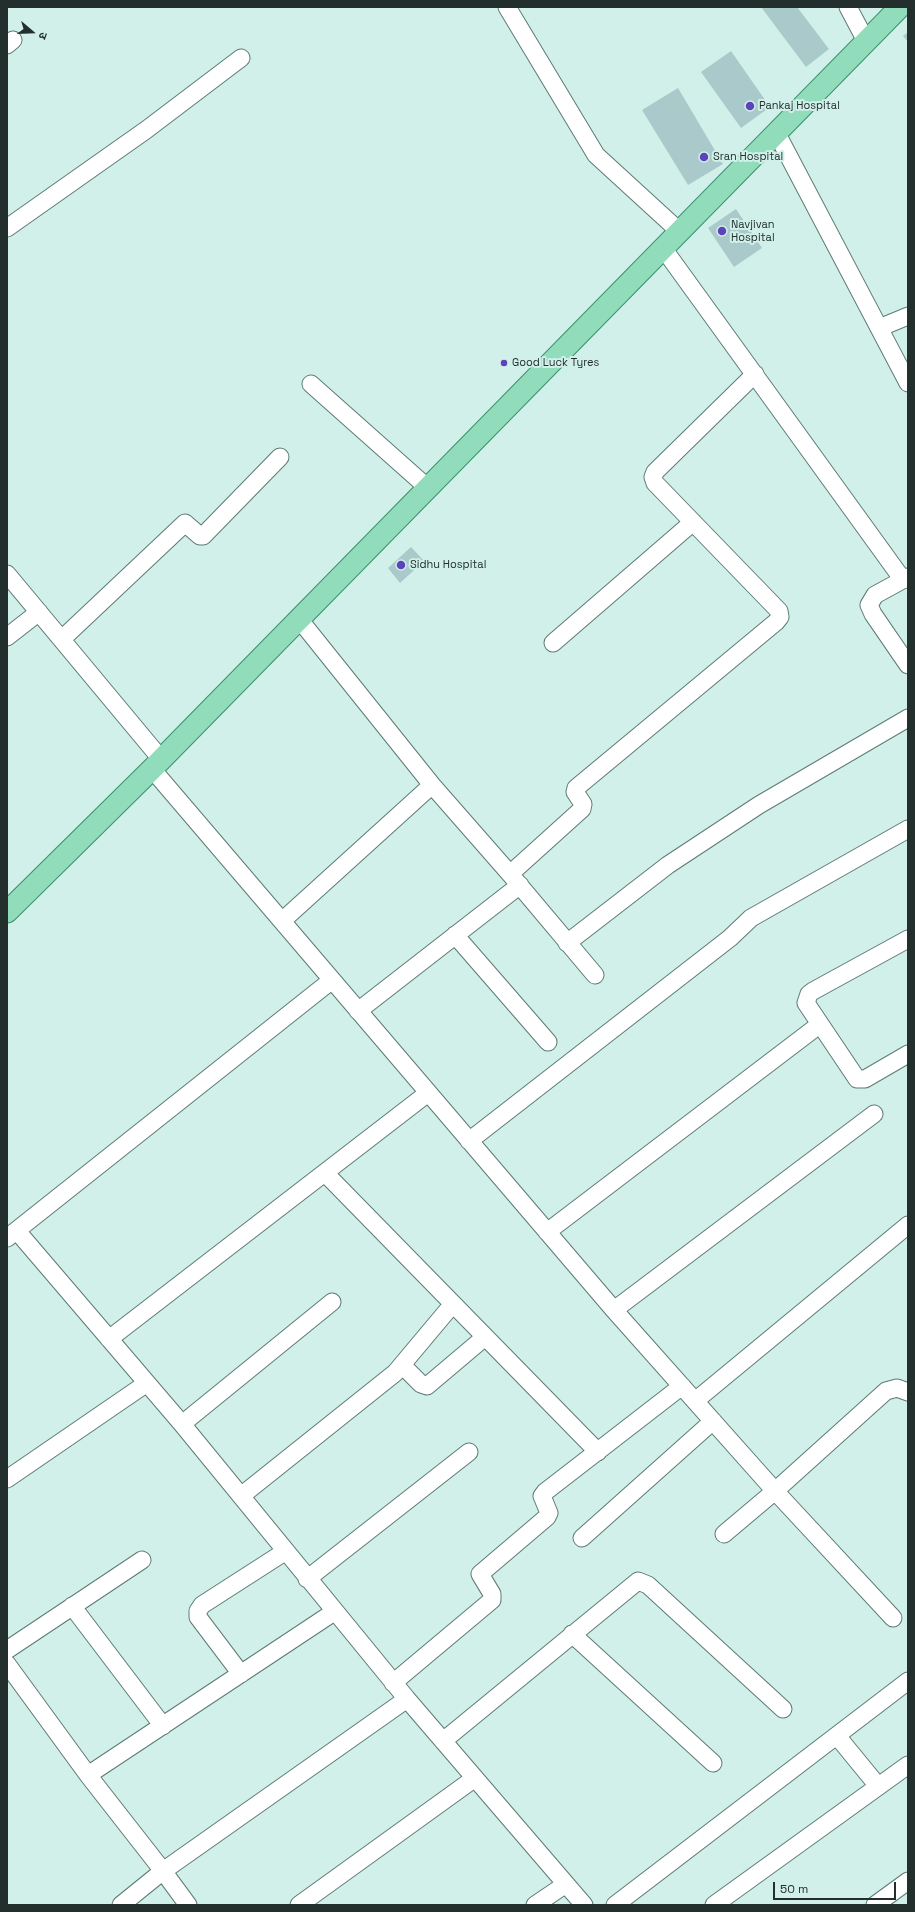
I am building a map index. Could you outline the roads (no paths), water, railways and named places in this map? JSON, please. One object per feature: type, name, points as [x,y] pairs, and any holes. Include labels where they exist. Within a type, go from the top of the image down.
[{"type":"main road","points":[[7,912],[156,764],[900,7]]},
{"type":"street","points":[[507,7],[596,155],[680,231]]},
{"type":"street","points":[[848,7],[866,41]]},
{"type":"street","points":[[7,228],[146,130],[241,58]]},
{"type":"street","points":[[776,132],[908,383]]},
{"type":"street","points":[[663,248],[905,578],[875,595],[870,605],[873,614],[908,665]]},
{"type":"street","points":[[879,328],[908,316]]},
{"type":"street","points":[[358,1011],[455,935],[515,879],[582,809],[583,804],[575,792],[576,788],[776,622],[780,617],[779,611],[655,483],[654,475],[754,374]]},
{"type":"street","points":[[311,384],[428,488]]},
{"type":"street","points":[[62,640],[184,523],[202,537],[280,457]]},
{"type":"street","points":[[554,643],[692,522]]},
{"type":"street","points":[[7,574],[62,640],[156,764],[282,921],[358,1011],[614,1310],[694,1401],[893,1618]]},
{"type":"street","points":[[7,637],[39,612]]},
{"type":"street","points":[[299,619],[432,785],[515,879],[595,976]]},
{"type":"street","points":[[568,943],[668,865],[746,814],[908,718]]},
{"type":"street","points":[[282,921],[432,785]]},
{"type":"street","points":[[469,1141],[730,938],[751,918],[908,829]]},
{"type":"street","points":[[455,935],[548,1042]]},
{"type":"street","points":[[908,938],[809,994],[806,998],[807,1007],[856,1077],[860,1080],[865,1079],[908,1054]]},
{"type":"street","points":[[332,980],[12,1234],[109,1339],[182,1424],[393,1683],[584,1905]]},
{"type":"street","points":[[547,1232],[819,1025]]},
{"type":"street","points":[[109,1339],[428,1093]]},
{"type":"street","points":[[614,1310],[874,1114]]},
{"type":"street","points":[[324,1173],[598,1452]]},
{"type":"street","points":[[694,1401],[908,1225]]},
{"type":"street","points":[[182,1424],[332,1302]]},
{"type":"street","points":[[241,1496],[395,1373],[452,1304]]},
{"type":"street","points":[[402,1365],[421,1384],[427,1386],[486,1337]]},
{"type":"street","points":[[7,1478],[147,1383]]},
{"type":"street","points":[[393,1683],[490,1603],[493,1596],[480,1578],[480,1572],[547,1518],[549,1513],[542,1499],[545,1492],[682,1386]]},
{"type":"street","points":[[724,1534],[775,1491],[886,1392],[897,1388],[908,1392]]},
{"type":"street","points":[[582,1538],[713,1421]]},
{"type":"street","points":[[307,1579],[470,1452]]},
{"type":"street","points":[[240,1674],[198,1616],[198,1611],[202,1605],[286,1552]]},
{"type":"street","points":[[7,1650],[142,1560]]},
{"type":"street","points":[[443,1741],[634,1583],[642,1581],[783,1709]]},
{"type":"street","points":[[72,1606],[163,1726]]},
{"type":"street","points":[[88,1776],[334,1612]]},
{"type":"street","points":[[572,1634],[713,1763]]},
{"type":"street","points":[[7,1664],[88,1776],[164,1871],[188,1905]]},
{"type":"street","points":[[615,1905],[908,1681]]},
{"type":"street","points":[[121,1905],[164,1871],[407,1699]]},
{"type":"street","points":[[837,1736],[878,1786]]},
{"type":"street","points":[[714,1905],[908,1765]]},
{"type":"street","points":[[299,1905],[475,1778]]},
{"type":"street","points":[[874,1905],[908,1881]]},
{"type":"street","points":[[535,1905],[566,1884]]},
{"type":"place","name":"Pankaj Hospital","points":[[750,106]]},
{"type":"place","name":"Sran Hospital","points":[[704,157]]},
{"type":"place","name":"Navjivan Hospital","points":[[722,231]]},
{"type":"place","name":"Good Luck Tyres","points":[[504,363]]},
{"type":"place","name":"Sidhu Hospital","points":[[401,565]]}]
